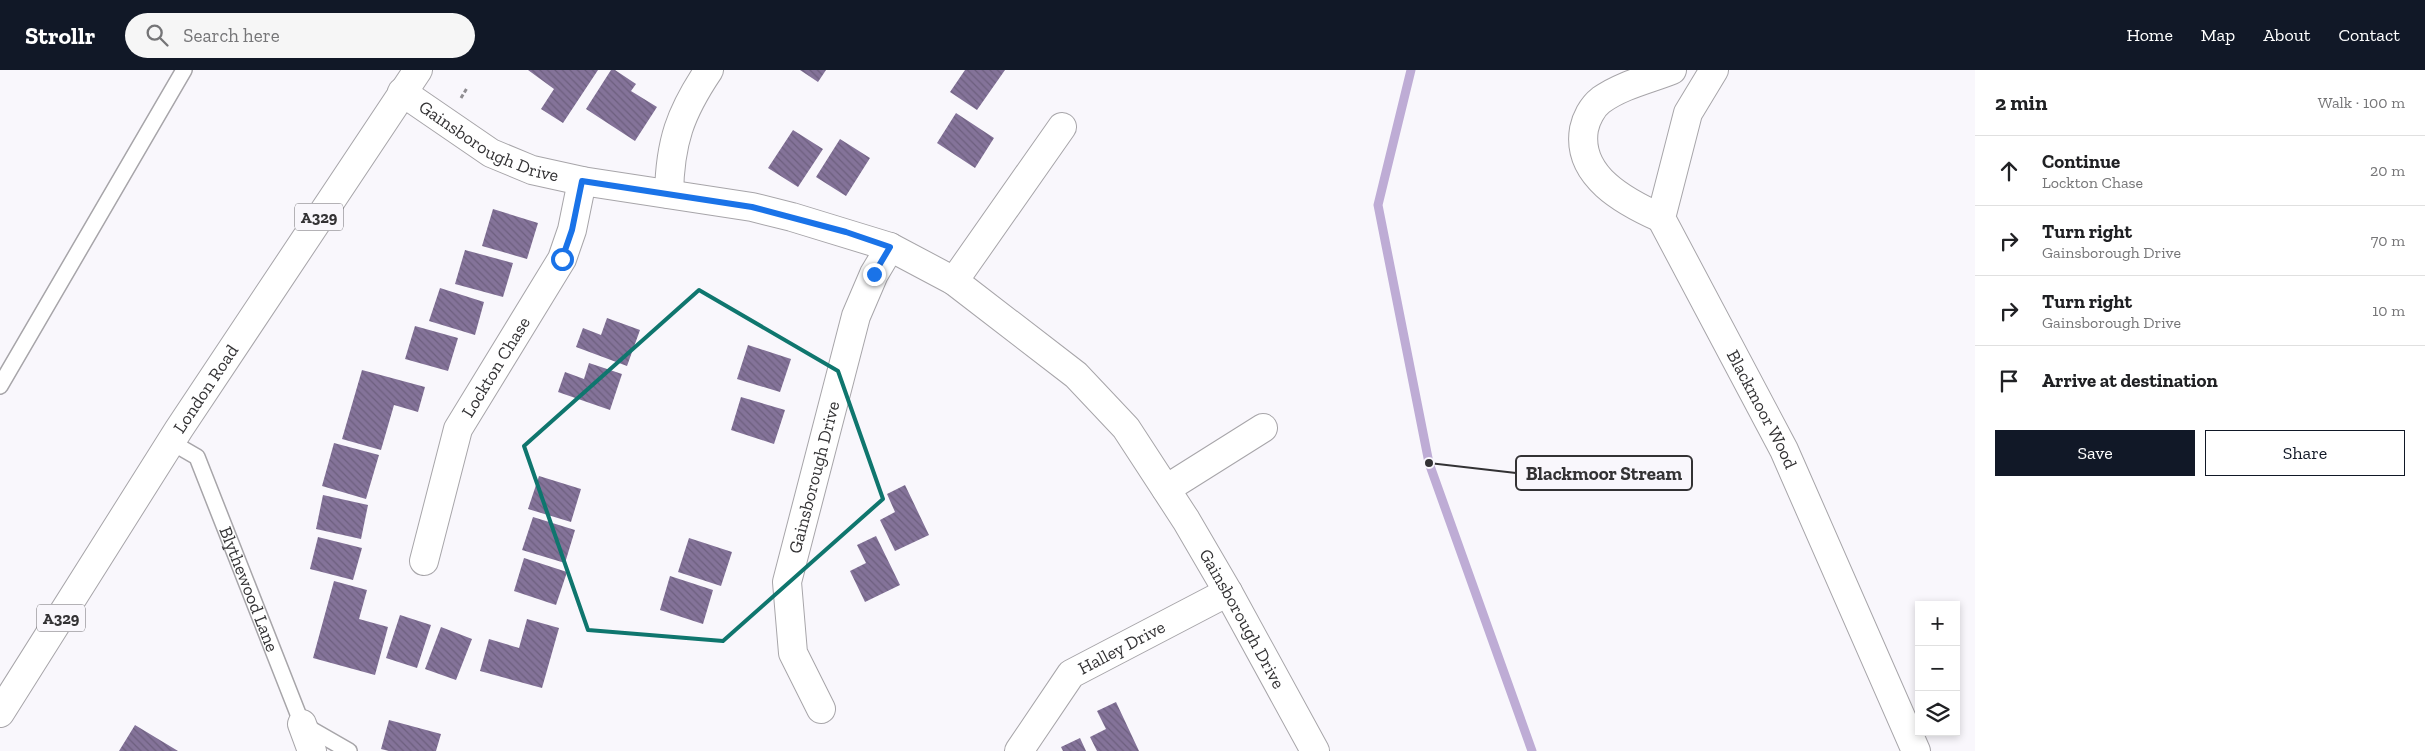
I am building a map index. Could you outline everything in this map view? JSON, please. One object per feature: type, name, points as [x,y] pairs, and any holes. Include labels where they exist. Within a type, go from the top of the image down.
[{"type":"street","name":"London Road","points":[[0,713],[171,442],[418,70]]},
{"type":"street","points":[[669,194],[671,160],[682,114],[709,70]]},
{"type":"street","points":[[1672,70],[1618,90],[1600,102],[1586,120],[1582,142],[1588,162],[1602,182],[1627,202],[1661,218],[1688,113],[1714,70]]},
{"type":"street","name":"Gainsborough Drive","points":[[402,92],[491,153],[532,170],[582,181],[760,209],[846,232],[890,247],[954,281],[1076,375],[1098,396],[1126,428],[1166,489],[1228,592],[1315,751]]},
{"type":"street","points":[[954,281],[1062,127]]},
{"type":"street","name":"Lockton Chase","points":[[424,561],[458,429],[562,259],[572,230],[582,181]]},
{"type":"street","name":"Blackmoor Wood","points":[[1661,218],[1784,450],[1916,751]]},
{"type":"street","name":"Gainsborough Drive","points":[[821,710],[793,653],[787,582],[856,316],[874,274],[890,247]]},
{"type":"street","points":[[1166,489],[1263,428]]},
{"type":"street","name":"Halley Drive","points":[[1019,751],[1071,674],[1228,592]]},
{"type":"street","name":"Blythewood Lane","points":[[302,724],[312,751]]},
{"type":"lane","points":[[0,386],[184,70]]},
{"type":"lane","name":"Blythewood Lane","points":[[171,442],[197,458],[302,724]]},
{"type":"lane","points":[[302,724],[348,751]]},
{"type":"path","points":[[462,96],[467,88]]},
{"type":"highlighted area","points":[[699,290],[838,371],[883,499],[723,641],[588,630],[524,446]]},
{"type":"building","points":[[528,70],[598,70],[563,123],[541,109],[554,89]]},
{"type":"building","points":[[611,70],[615,70],[636,84],[631,91],[657,107],[635,141],[586,109]]},
{"type":"building","points":[[800,70],[826,70],[818,82]]},
{"type":"building","points":[[965,70],[1005,70],[977,110],[950,92]]},
{"type":"building","points":[[956,113],[994,138],[975,168],[937,143]]},
{"type":"building","points":[[793,130],[823,149],[798,187],[768,168]]},
{"type":"building","points":[[840,139],[870,158],[846,196],[816,177]]},
{"type":"building","points":[[493,209],[538,223],[527,259],[482,246]]},
{"type":"building","points":[[465,250],[513,263],[503,297],[455,284]]},
{"type":"building","points":[[440,288],[484,302],[475,335],[429,321]]},
{"type":"building","points":[[607,318],[640,330],[627,366],[576,347],[583,328],[601,335]]},
{"type":"building","points":[[415,326],[458,338],[448,371],[405,359]]},
{"type":"building","points":[[748,345],[791,359],[780,392],[737,379]]},
{"type":"building","points":[[589,363],[622,374],[610,410],[558,392],[565,372],[584,379]]},
{"type":"building","points":[[362,370],[425,387],[418,412],[394,405],[381,450],[342,439]]},
{"type":"building","points":[[741,397],[785,410],[774,444],[731,430]]},
{"type":"building","points":[[334,443],[379,455],[366,499],[322,486]]},
{"type":"building","points":[[539,476],[581,489],[571,522],[528,509]]},
{"type":"building","points":[[905,485],[929,535],[895,551],[880,520],[895,512],[887,494]]},
{"type":"building","points":[[323,495],[368,505],[361,539],[316,529]]},
{"type":"building","points":[[533,517],[575,530],[565,563],[522,550]]},
{"type":"building","points":[[876,536],[900,585],[865,602],[850,571],[866,563],[857,545]]},
{"type":"building","points":[[318,537],[362,548],[353,580],[310,569]]},
{"type":"building","points":[[689,538],[732,552],[721,586],[678,572]]},
{"type":"building","points":[[524,558],[567,572],[556,605],[514,591]]},
{"type":"building","points":[[670,576],[713,590],[703,624],[660,610]]},
{"type":"building","points":[[334,581],[367,590],[359,619],[388,627],[375,675],[313,658]]},
{"type":"building","points":[[400,615],[431,625],[417,668],[386,658]]},
{"type":"building","points":[[527,619],[559,628],[542,688],[480,671],[489,639],[519,648]]},
{"type":"building","points":[[441,627],[472,639],[456,680],[425,669]]},
{"type":"building","points":[[1116,702],[1139,751],[1097,751],[1090,737],[1106,729],[1097,711]]},
{"type":"building","points":[[389,720],[441,734],[436,751],[389,751],[381,749]]},
{"type":"building","points":[[135,725],[178,751],[119,751]]},
{"type":"building","points":[[1080,738],[1086,751],[1063,751],[1061,747]]},
{"type":"waterway","points":[[1411,70],[1378,205],[1429,463],[1532,751]]},
{"type":"place","name":"Blackmoor Stream","points":[[1429,463]]},
{"type":"route","points":[[562,259],[572,230],[582,181],[752,207],[846,232],[890,247],[874,274]]}]
